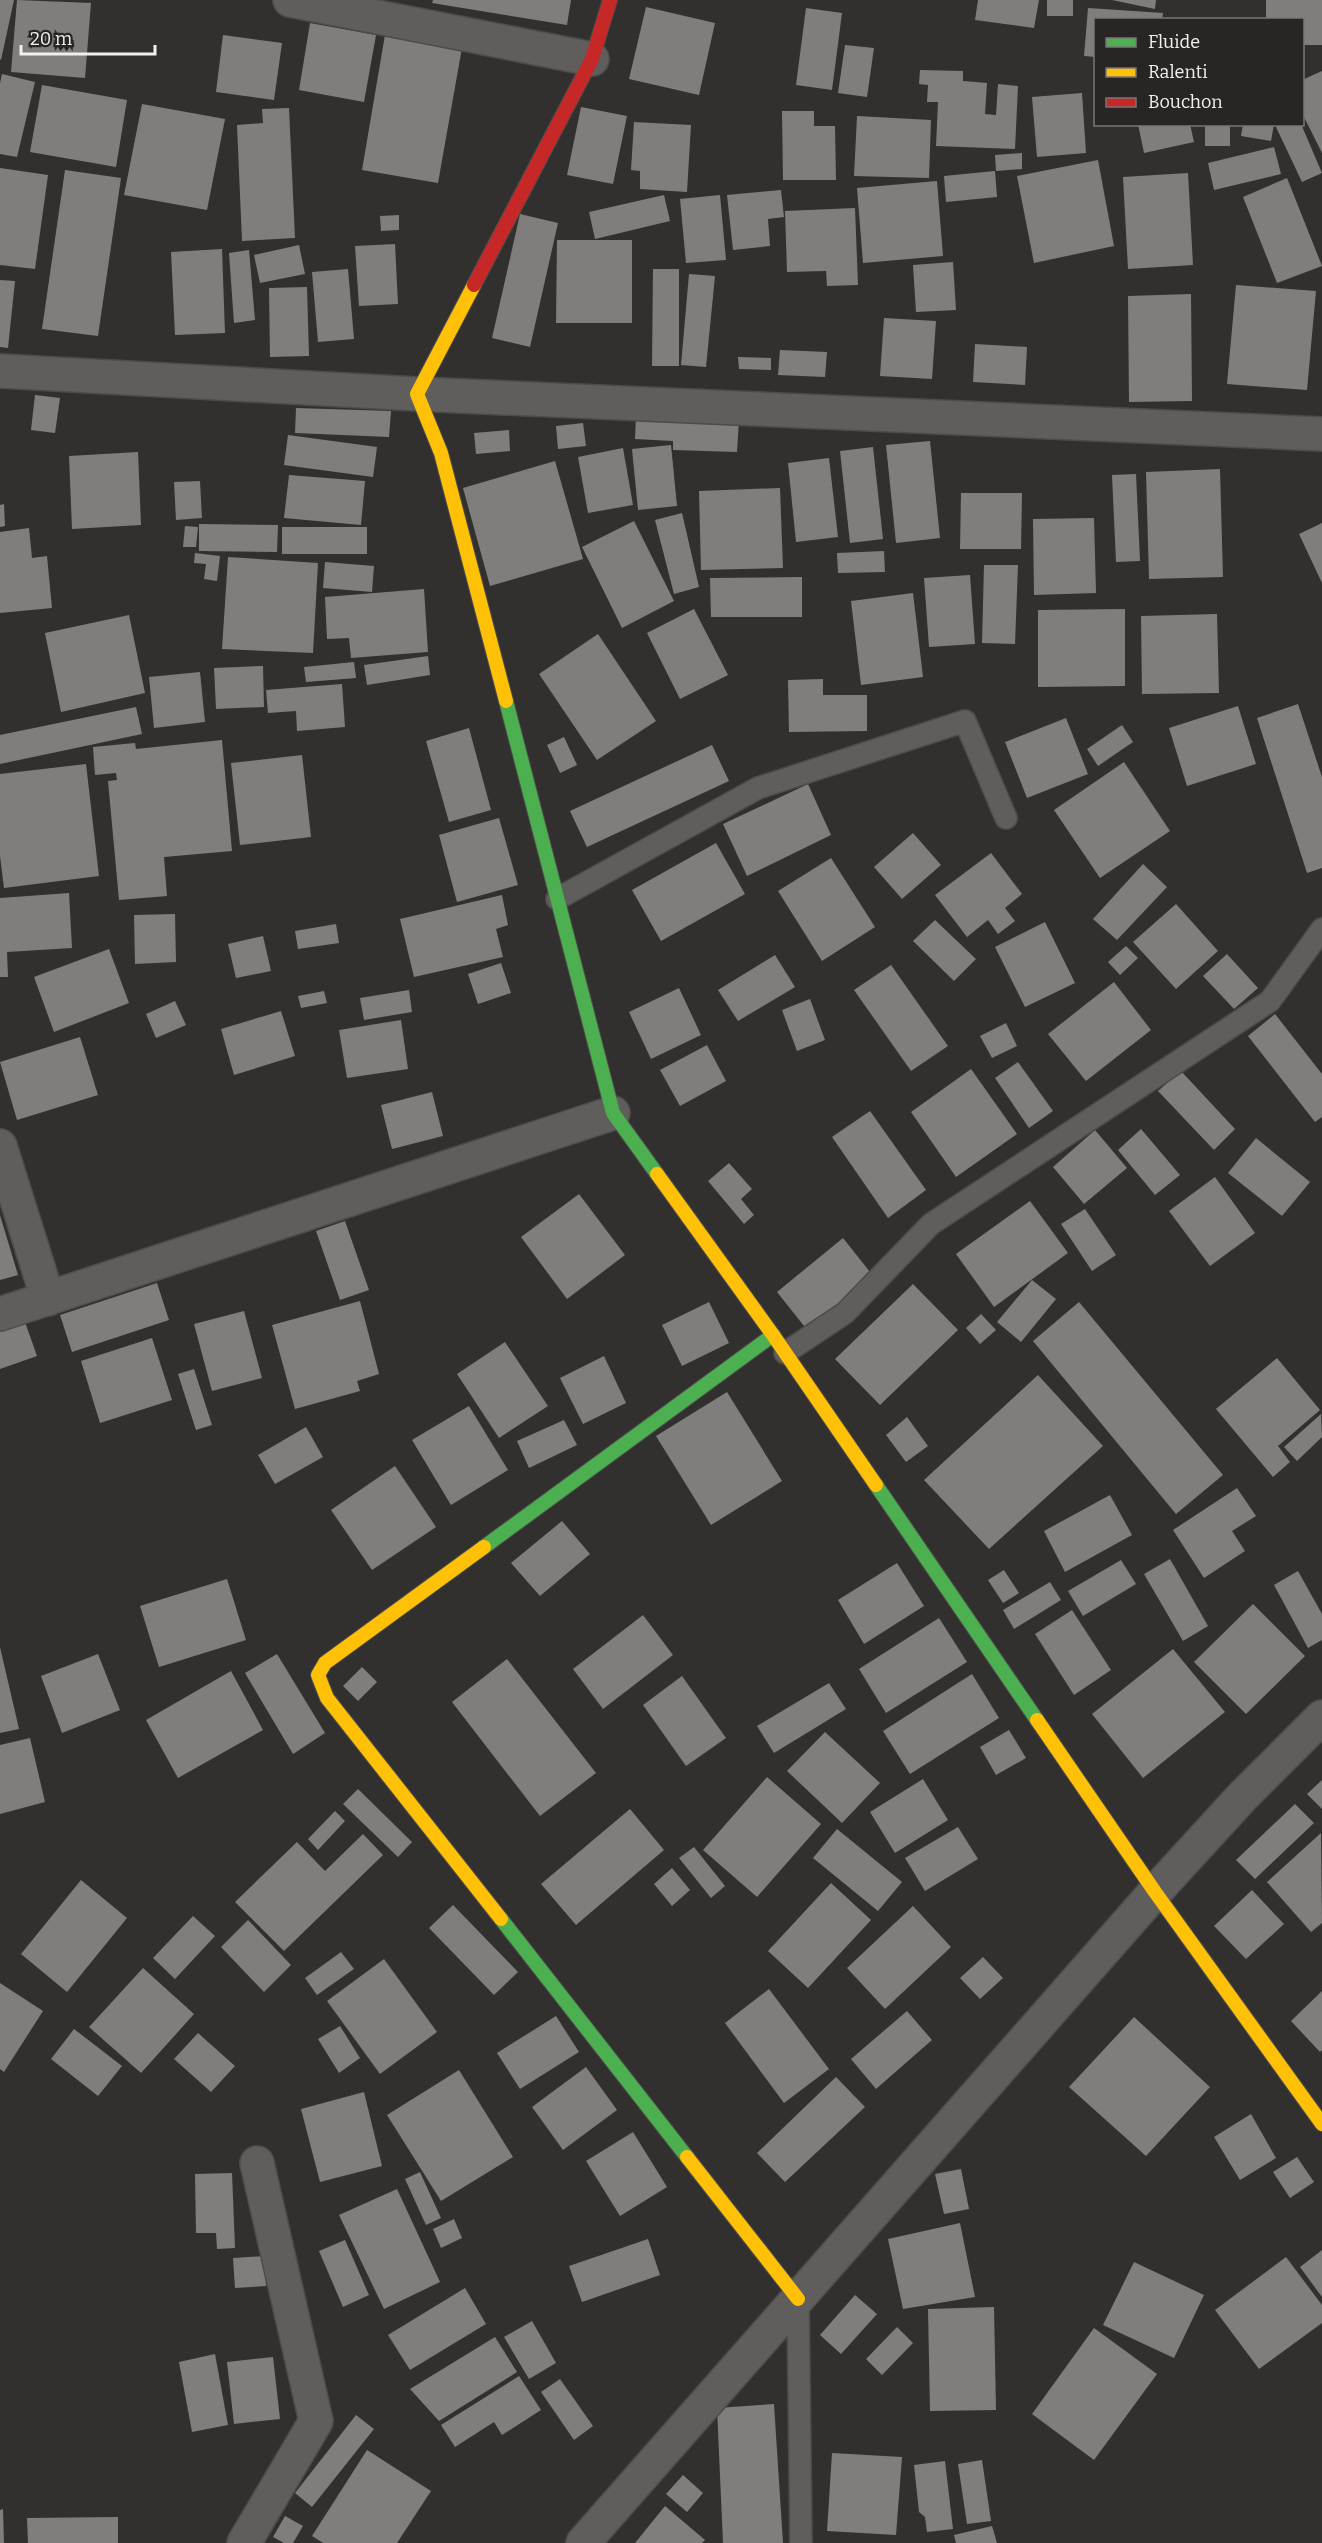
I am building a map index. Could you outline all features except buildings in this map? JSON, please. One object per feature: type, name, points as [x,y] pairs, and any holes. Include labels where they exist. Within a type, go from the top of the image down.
[{"type":"street","points":[[290,0],[592,59]]},
{"type":"street","points":[[610,0],[592,59],[417,394],[441,453],[613,1113],[785,1353],[1155,1892],[1322,2124]]},
{"type":"street","points":[[0,371],[417,394],[1322,434]]},
{"type":"street","points":[[0,1314],[613,1113]]},
{"type":"street","points":[[0,1146],[48,1299]]},
{"type":"street","points":[[772,1335],[325,1663],[318,1675],[327,1698],[798,2299]]},
{"type":"street","points":[[583,2543],[1155,1892],[1242,1797],[1322,1717]]},
{"type":"street","points":[[244,2543],[316,2421],[257,2163]]},
{"type":"lane","points":[[557,899],[758,788],[965,721],[1006,818]]},
{"type":"lane","points":[[785,1353],[845,1313],[932,1224],[1270,1001],[1322,928]]},
{"type":"lane","points":[[798,2299],[801,2543]]},
{"type":"traffic: fast","points":[[506,701],[613,1113],[657,1174]]},
{"type":"traffic: fast","points":[[484,1547],[773,1335]]},
{"type":"traffic: fast","points":[[876,1485],[1037,1720]]},
{"type":"traffic: fast","points":[[501,1919],[687,2157]]},
{"type":"traffic: slow","points":[[474,285],[417,394],[441,453],[506,701]]},
{"type":"traffic: slow","points":[[657,1174],[773,1335],[876,1485]]},
{"type":"traffic: slow","points":[[484,1547],[325,1663],[318,1675],[327,1698],[501,1919]]},
{"type":"traffic: slow","points":[[1037,1720],[1155,1892],[1322,2124]]},
{"type":"traffic: slow","points":[[687,2157],[798,2299]]},
{"type":"traffic: jam","points":[[474,285],[592,59],[610,0]]}]
